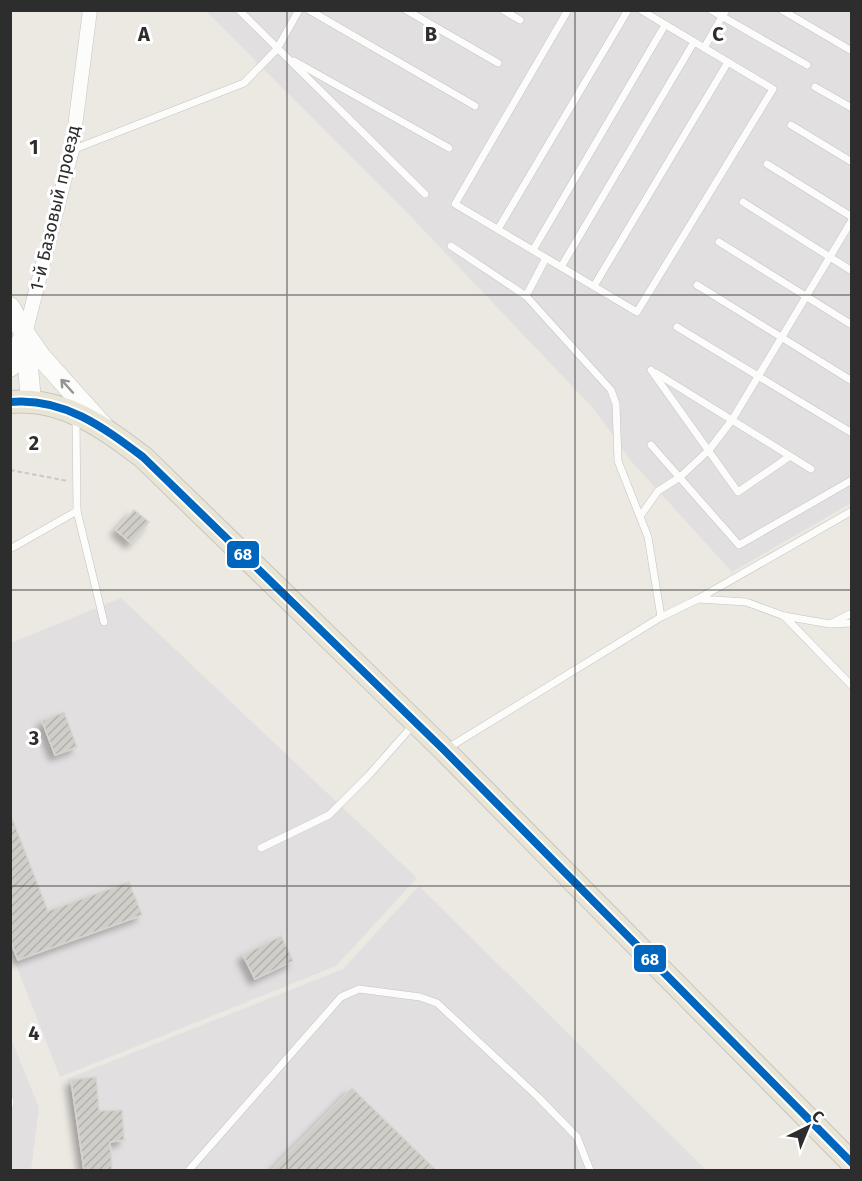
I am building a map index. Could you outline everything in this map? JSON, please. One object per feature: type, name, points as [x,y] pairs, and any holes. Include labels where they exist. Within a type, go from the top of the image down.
[{"type":"main road","points":[[21,401],[76,412],[143,457],[444,750],[852,1163]]},
{"type":"street","name":"1-й Базовый проезд","points":[[25,334],[72,150],[90,10]]},
{"type":"street","points":[[10,307],[41,357],[106,430]]},
{"type":"street","points":[[10,367],[25,334]]},
{"type":"street","points":[[21,401],[25,334]]},
{"type":"lane","points":[[239,10],[424,194]]},
{"type":"lane","points":[[72,150],[244,83],[277,49],[299,10]]},
{"type":"lane","points":[[309,10],[475,106]]},
{"type":"lane","points":[[406,10],[498,63]]},
{"type":"lane","points":[[503,10],[520,20]]},
{"type":"lane","points":[[568,10],[456,204],[638,312],[773,89],[641,10]]},
{"type":"lane","points":[[498,229],[628,10]]},
{"type":"lane","points":[[711,10],[724,14],[807,65]]},
{"type":"lane","points":[[782,10],[852,51]]},
{"type":"lane","points":[[704,48],[724,14]]},
{"type":"lane","points":[[533,250],[665,25]]},
{"type":"lane","points":[[561,267],[694,42]]},
{"type":"lane","points":[[286,57],[449,148]]},
{"type":"lane","points":[[594,286],[728,62]]},
{"type":"lane","points":[[815,87],[852,108]]},
{"type":"lane","points":[[791,125],[852,162]]},
{"type":"lane","points":[[641,515],[658,491],[680,477],[709,450],[732,420],[852,218],[767,164]]},
{"type":"lane","points":[[743,202],[852,271]]},
{"type":"lane","points":[[719,242],[852,325]]},
{"type":"lane","points":[[451,246],[526,296],[611,390],[616,404],[618,461],[648,537],[662,617]]},
{"type":"lane","points":[[526,296],[546,258]]},
{"type":"lane","points":[[697,285],[852,381]]},
{"type":"lane","points":[[677,327],[852,433]]},
{"type":"lane","points":[[790,456],[738,492],[651,370],[732,420],[811,469]]},
{"type":"lane","points":[[76,412],[77,511],[104,622]]},
{"type":"lane","points":[[651,444],[739,545],[852,480]]},
{"type":"lane","points":[[10,549],[77,511]]},
{"type":"lane","points":[[444,750],[662,617],[698,599],[852,511]]},
{"type":"lane","points":[[698,599],[746,602],[784,616],[830,624],[852,623]]},
{"type":"lane","points":[[830,624],[852,613]]},
{"type":"lane","points":[[784,616],[852,686]]},
{"type":"lane","points":[[261,848],[328,815],[369,775],[415,722]]},
{"type":"lane","points":[[189,1170],[341,996],[359,989],[420,997],[437,1003],[538,1097],[577,1137],[590,1170]]},
{"type":"path","points":[[10,470],[76,483]]},
{"type":"shaded area","points":[[206,11],[851,11],[851,503],[732,572],[632,462],[593,408],[416,222]]},
{"type":"shaded area","points":[[121,598],[417,878],[336,966],[60,1077],[11,952],[11,643]]},
{"type":"shaded area","points":[[419,886],[706,1170],[80,1170],[67,1079],[343,969]]},
{"type":"shaded area","points":[[10,1036],[39,1108],[31,1170],[11,1170]]},
{"type":"building","points":[[134,510],[149,522],[131,543],[116,530]]},
{"type":"building","points":[[64,712],[77,747],[55,755],[42,721]]},
{"type":"building","points":[[10,813],[48,911],[129,882],[142,915],[18,960],[10,940]]},
{"type":"building","points":[[281,936],[293,961],[255,979],[243,955]]},
{"type":"building","points":[[96,1077],[99,1111],[122,1110],[124,1140],[110,1142],[112,1170],[84,1170],[71,1080]]},
{"type":"building","points":[[352,1088],[436,1170],[272,1170]]},
{"type":"transit line","name":"68","points":[[10,402],[48,404],[65,409],[97,425],[143,457],[444,750],[852,1163]]}]
